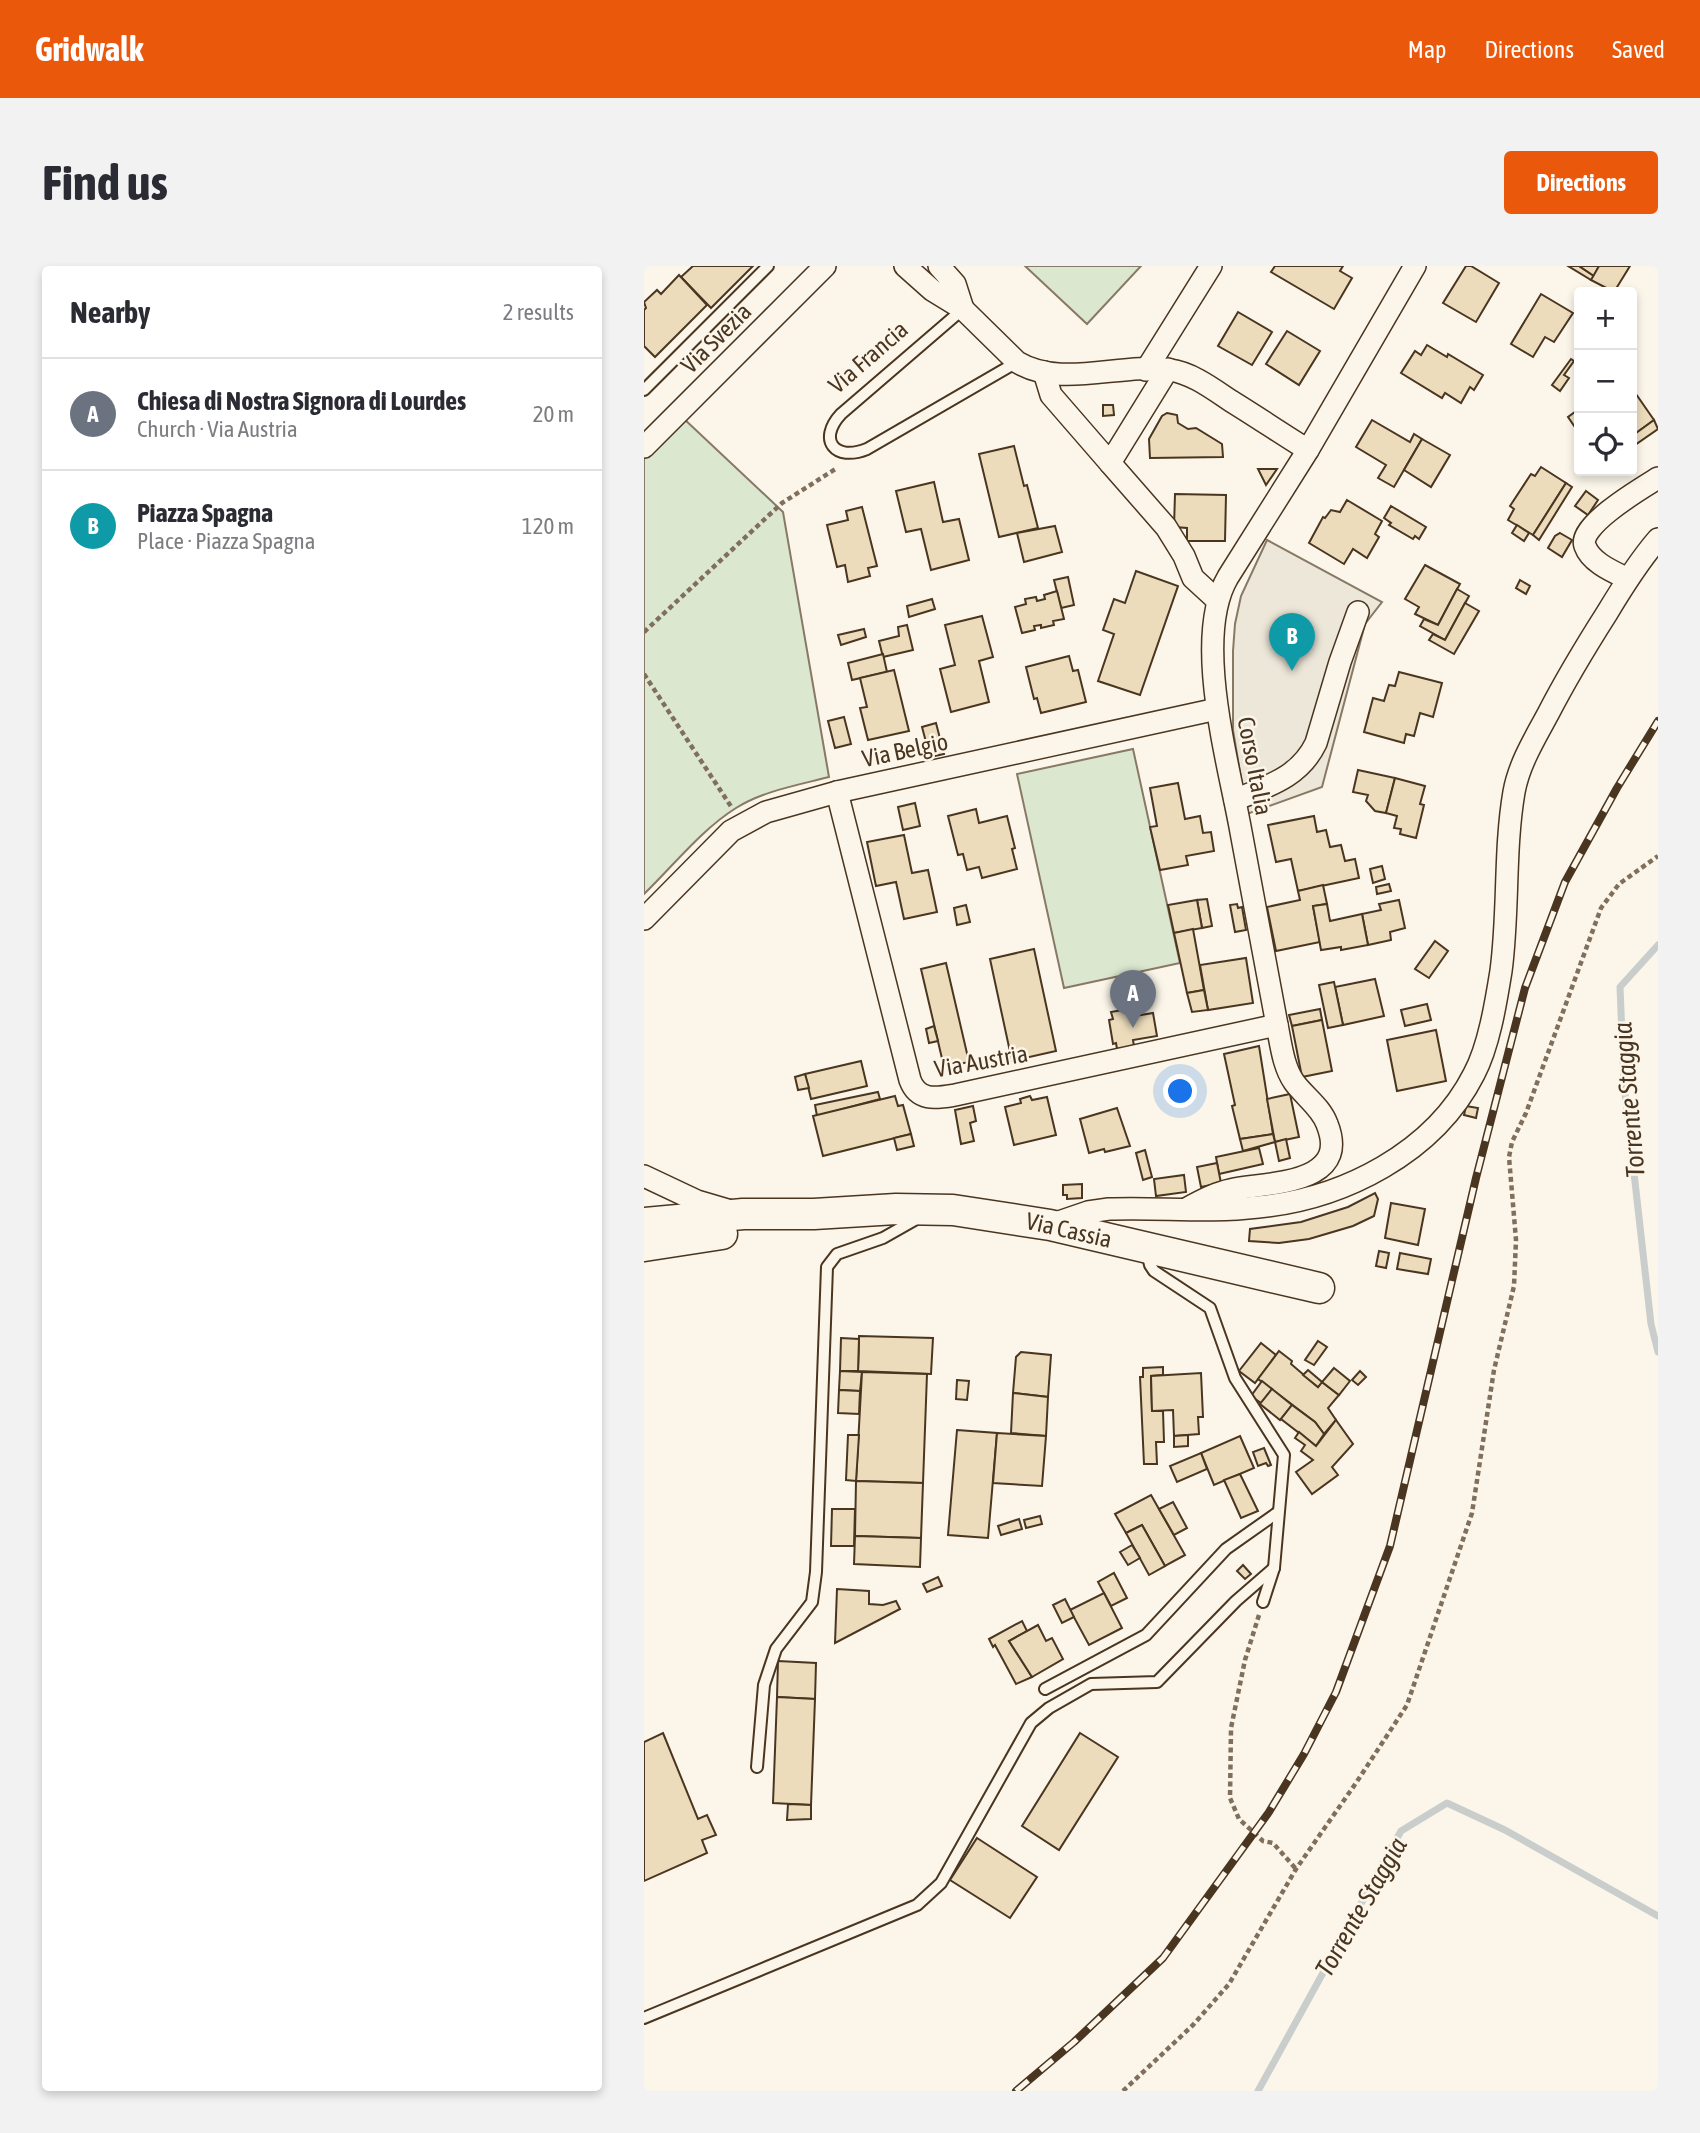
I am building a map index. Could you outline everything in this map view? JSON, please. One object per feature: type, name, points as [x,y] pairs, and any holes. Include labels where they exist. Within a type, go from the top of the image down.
[{"type":"main road","name":"Via Cassia","points":[[644,1223],[743,1214],[814,1214],[932,1208],[1050,1225],[1319,1288]]},
{"type":"main road","name":"Via Cassia","points":[[644,1246],[775,1225],[814,1214]]},
{"type":"street","name":"Via Svezia","points":[[644,447],[825,266]]},
{"type":"street","points":[[905,266],[933,290],[963,309],[1017,362],[1027,368],[1073,373],[1168,369],[1198,380],[1308,450]]},
{"type":"street","points":[[1146,370],[1211,266]]},
{"type":"street","name":"Corso Italia","points":[[1186,1209],[1230,1190],[1277,1184],[1304,1177],[1328,1160],[1328,1126],[1323,1116],[1289,1075],[1277,1025],[1217,709],[1214,652],[1217,600],[1228,577],[1308,450],[1415,266]]},
{"type":"street","points":[[945,268],[956,284],[963,309]]},
{"type":"street","points":[[1110,463],[1168,369]]},
{"type":"street","points":[[1045,372],[1051,395],[1166,527],[1184,556],[1193,578],[1217,600]]},
{"type":"street","points":[[1628,579],[1594,558],[1585,546],[1584,537],[1594,523],[1658,478]]},
{"type":"street","points":[[1050,1225],[1102,1210],[1254,1208],[1321,1195],[1383,1167],[1411,1148],[1436,1126],[1470,1082],[1485,1045],[1498,985],[1513,807],[1520,771],[1571,672],[1628,579],[1658,540]]},
{"type":"street","points":[[1235,800],[1289,777],[1310,755],[1358,612]]},
{"type":"street","name":"Via Belgio","points":[[644,919],[725,837],[742,824],[776,808],[837,792],[1217,709]]},
{"type":"street","name":"Via Austria","points":[[837,792],[910,1080],[916,1091],[926,1097],[955,1095],[1277,1025]]},
{"type":"street","points":[[644,1176],[697,1201],[743,1214]]},
{"type":"lane","points":[[644,390],[768,267]]},
{"type":"lane","name":"Via Francia","points":[[867,449],[849,454],[835,448],[830,437],[834,423],[846,409],[963,309]]},
{"type":"lane","points":[[867,449],[1017,362]]},
{"type":"lane","points":[[757,1767],[764,1685],[776,1649],[813,1602],[827,1266],[837,1254],[901,1229],[932,1208]]},
{"type":"lane","points":[[1147,1249],[1154,1271],[1210,1308],[1235,1378],[1284,1455],[1274,1567],[1263,1602]]},
{"type":"lane","points":[[1045,1689],[1146,1635],[1226,1549],[1277,1513]]},
{"type":"lane","points":[[644,2018],[917,1905],[948,1873],[1031,1723],[1049,1708],[1091,1684],[1157,1682],[1274,1567]]},
{"type":"path","points":[[644,632],[782,503],[867,449]]},
{"type":"path","points":[[644,674],[742,824]]},
{"type":"path","points":[[1124,2091],[1193,2025],[1229,1984],[1296,1869],[1356,1783],[1406,1704],[1438,1618],[1472,1513],[1494,1370],[1514,1286],[1516,1240],[1508,1167],[1512,1142],[1526,1113],[1601,908],[1619,884],[1658,856]]},
{"type":"path","points":[[1263,1602],[1245,1660],[1231,1728],[1230,1798],[1239,1819],[1263,1840],[1273,1843],[1296,1869]]},
{"type":"green space","points":[[1025,266],[1141,266],[1087,324]]},
{"type":"green space","points":[[682,417],[783,512],[829,777],[769,793],[736,808],[699,837],[644,894],[644,456]]},
{"type":"green space","points":[[1133,749],[1180,963],[1064,988],[1017,774]]},
{"type":"shaded area","points":[[1267,540],[1382,602],[1365,624],[1322,787],[1247,814],[1233,730],[1233,651],[1241,596]]},
{"type":"building","points":[[693,266],[753,266],[711,308],[681,277]]},
{"type":"building","points":[[1275,266],[1343,266],[1340,271],[1352,278],[1334,309],[1271,272]]},
{"type":"building","points":[[1466,266],[1471,266],[1499,283],[1476,322],[1443,303]]},
{"type":"building","points":[[1568,266],[1579,266],[1594,276],[1591,280]]},
{"type":"building","points":[[1579,266],[1599,266],[1594,276]]},
{"type":"building","points":[[1599,266],[1630,266],[1617,287],[1604,287],[1591,280]]},
{"type":"building","points":[[679,275],[707,305],[655,357],[644,346],[644,302],[657,290],[661,294]]},
{"type":"building","points":[[1541,294],[1573,313],[1554,342],[1545,337],[1533,357],[1511,344]]},
{"type":"building","points":[[1238,312],[1272,332],[1252,365],[1218,346]]},
{"type":"building","points":[[1287,331],[1320,351],[1299,385],[1266,364]]},
{"type":"building","points":[[1427,345],[1483,375],[1474,390],[1470,387],[1461,403],[1445,393],[1442,398],[1401,373],[1415,351],[1421,355]]},
{"type":"building","points":[[1571,359],[1574,361],[1564,375],[1569,378],[1560,391],[1552,385]]},
{"type":"building","points":[[1637,395],[1654,420],[1637,432]]},
{"type":"building","points":[[1103,405],[1113,405],[1114,415],[1103,416]]},
{"type":"building","points":[[1167,413],[1177,415],[1178,423],[1188,429],[1196,428],[1222,444],[1223,457],[1150,458],[1149,439],[1162,416]]},
{"type":"building","points":[[1574,413],[1574,426],[1568,417]]},
{"type":"building","points":[[1372,420],[1410,442],[1414,434],[1422,439],[1394,487],[1378,478],[1386,465],[1356,447]]},
{"type":"building","points":[[1654,420],[1658,429],[1637,444],[1637,432]]},
{"type":"building","points":[[1422,439],[1450,455],[1431,487],[1404,470]]},
{"type":"building","points":[[1014,446],[1038,528],[999,537],[979,454]]},
{"type":"building","points":[[1541,467],[1566,483],[1533,535],[1508,520],[1514,509],[1510,506],[1531,474],[1535,476]]},
{"type":"building","points":[[1258,469],[1277,469],[1266,485]]},
{"type":"building","points":[[934,482],[943,522],[959,519],[969,560],[931,570],[921,529],[906,532],[896,491]]},
{"type":"building","points":[[1566,483],[1572,487],[1539,540],[1533,535]]},
{"type":"building","points":[[1586,491],[1598,500],[1588,515],[1575,506]]},
{"type":"building","points":[[1175,494],[1226,495],[1225,541],[1187,541],[1187,528],[1174,527]]},
{"type":"building","points":[[1347,500],[1382,521],[1375,534],[1379,537],[1367,558],[1353,549],[1344,564],[1309,543],[1323,517],[1331,510],[1340,512]]},
{"type":"building","points":[[1391,506],[1426,527],[1419,539],[1415,536],[1413,539],[1389,525],[1391,523],[1384,518]]},
{"type":"building","points":[[862,507],[877,566],[868,568],[870,576],[848,582],[845,565],[837,567],[827,525],[848,520],[846,511]]},
{"type":"building","points":[[1517,525],[1529,533],[1524,541],[1512,533]]},
{"type":"building","points":[[1055,526],[1062,552],[1024,562],[1017,533]]},
{"type":"building","points":[[1560,533],[1572,540],[1562,557],[1548,548]]},
{"type":"building","points":[[1425,565],[1460,584],[1438,625],[1415,614],[1419,607],[1405,599]]},
{"type":"building","points":[[1136,571],[1178,586],[1140,695],[1098,681],[1114,634],[1103,630],[1114,599],[1125,603]]},
{"type":"building","points":[[1068,577],[1074,605],[1061,608],[1054,580]]},
{"type":"building","points":[[1520,580],[1530,586],[1526,594],[1516,588]]},
{"type":"building","points":[[1457,589],[1469,596],[1445,640],[1420,626],[1424,619],[1438,625]]},
{"type":"building","points":[[1057,591],[1064,619],[1053,621],[1054,625],[1041,628],[1041,625],[1034,626],[1035,630],[1022,633],[1015,607],[1026,604],[1025,599],[1045,599],[1044,595]]},
{"type":"building","points":[[932,599],[935,609],[909,617],[907,606]]},
{"type":"building","points":[[1465,603],[1479,611],[1454,654],[1429,640],[1433,634],[1445,640]]},
{"type":"building","points":[[982,616],[993,657],[979,661],[989,702],[951,712],[940,669],[955,665],[945,625]]},
{"type":"building","points":[[907,625],[913,650],[883,657],[879,641],[899,636],[898,627]]},
{"type":"building","points":[[864,629],[866,637],[841,645],[838,635]]},
{"type":"building","points":[[883,654],[887,672],[852,680],[848,663]]},
{"type":"building","points":[[1069,656],[1073,671],[1078,670],[1086,702],[1041,713],[1037,698],[1034,699],[1026,667]]},
{"type":"building","points":[[894,670],[909,731],[868,740],[860,708],[867,707],[860,678]]},
{"type":"building","points":[[1399,672],[1442,683],[1433,717],[1420,713],[1414,736],[1406,734],[1404,743],[1364,732],[1373,698],[1384,701],[1389,685],[1395,686]]},
{"type":"building","points":[[844,717],[851,744],[835,748],[828,721]]},
{"type":"building","points":[[936,723],[944,754],[930,757],[922,727]]},
{"type":"building","points":[[1358,770],[1395,778],[1386,813],[1375,811],[1366,801],[1368,795],[1353,792]]},
{"type":"building","points":[[1395,778],[1425,786],[1420,804],[1424,805],[1416,838],[1400,834],[1401,829],[1394,828],[1397,816],[1386,813]]},
{"type":"building","points":[[1178,783],[1185,819],[1200,816],[1203,833],[1211,832],[1214,851],[1186,856],[1188,865],[1160,870],[1150,827],[1157,826],[1150,788]]},
{"type":"building","points":[[915,803],[920,826],[903,830],[898,807]]},
{"type":"building","points":[[976,809],[979,823],[1007,816],[1017,869],[982,878],[979,867],[967,870],[963,854],[958,855],[948,816]]},
{"type":"building","points":[[1314,816],[1317,832],[1326,830],[1330,847],[1341,845],[1345,861],[1355,859],[1359,878],[1298,891],[1291,859],[1276,862],[1268,825]]},
{"type":"building","points":[[904,835],[912,873],[928,870],[937,912],[904,919],[896,882],[876,886],[867,842]]},
{"type":"building","points":[[1382,866],[1385,879],[1373,883],[1370,869]]},
{"type":"building","points":[[1389,884],[1391,891],[1377,894],[1376,887]]},
{"type":"building","points":[[1323,885],[1327,904],[1313,906],[1320,942],[1276,951],[1267,907],[1300,900],[1298,891]]},
{"type":"building","points":[[1207,899],[1212,926],[1202,928],[1197,900]]},
{"type":"building","points":[[1197,900],[1202,928],[1174,933],[1168,905]]},
{"type":"building","points":[[1399,900],[1405,928],[1390,932],[1391,940],[1368,945],[1362,914],[1381,910],[1379,904]]},
{"type":"building","points":[[1237,904],[1238,908],[1242,907],[1246,930],[1235,932],[1230,905]]},
{"type":"building","points":[[1327,904],[1330,921],[1362,914],[1368,945],[1341,950],[1341,947],[1321,950],[1313,906]]},
{"type":"building","points":[[966,905],[970,922],[957,925],[954,908]]},
{"type":"building","points":[[1193,929],[1204,990],[1187,993],[1174,933]]},
{"type":"building","points":[[1435,941],[1448,951],[1429,978],[1415,969]]},
{"type":"building","points":[[1034,949],[1056,1051],[1012,1061],[990,959]]},
{"type":"building","points":[[1246,958],[1253,1003],[1208,1010],[1200,965]]},
{"type":"building","points":[[946,963],[969,1062],[944,1067],[921,969]]},
{"type":"building","points":[[1375,979],[1384,1016],[1343,1025],[1335,987]]},
{"type":"building","points":[[1334,982],[1343,1025],[1328,1028],[1319,985]]},
{"type":"building","points":[[1204,990],[1208,1010],[1192,1012],[1187,993]]},
{"type":"building","points":[[1427,1004],[1431,1020],[1405,1026],[1401,1010]]},
{"type":"building","points":[[1128,1009],[1129,1017],[1153,1013],[1157,1036],[1133,1040],[1134,1046],[1117,1049],[1116,1043],[1113,1044],[1109,1020],[1113,1019],[1111,1012]]},
{"type":"building","points":[[1320,1009],[1322,1020],[1292,1026],[1289,1015]]},
{"type":"building","points":[[1322,1020],[1332,1071],[1302,1077],[1292,1026]]},
{"type":"building","points":[[934,1026],[938,1041],[929,1043],[926,1029]]},
{"type":"building","points":[[1436,1030],[1446,1081],[1397,1091],[1387,1040]]},
{"type":"building","points":[[1259,1046],[1273,1134],[1240,1139],[1224,1054]]},
{"type":"building","points":[[861,1061],[867,1086],[811,1099],[805,1074]]},
{"type":"building","points":[[805,1074],[809,1088],[798,1090],[795,1077]]},
{"type":"building","points":[[878,1092],[880,1099],[817,1116],[815,1105]]},
{"type":"building","points":[[1290,1094],[1299,1137],[1275,1142],[1267,1099]]},
{"type":"building","points":[[895,1096],[898,1106],[903,1105],[911,1134],[823,1156],[813,1116]]},
{"type":"building","points":[[1030,1096],[1032,1100],[1047,1097],[1056,1135],[1014,1145],[1005,1107],[1021,1103],[1020,1099]]},
{"type":"building","points":[[973,1106],[976,1121],[970,1123],[974,1141],[961,1144],[955,1110]]},
{"type":"building","points":[[1466,1106],[1478,1108],[1476,1118],[1464,1115]]},
{"type":"building","points":[[1117,1108],[1130,1146],[1089,1153],[1080,1119]]},
{"type":"building","points":[[911,1134],[914,1146],[897,1150],[894,1138]]},
{"type":"building","points":[[1273,1134],[1275,1142],[1243,1151],[1240,1139]]},
{"type":"building","points":[[1286,1139],[1290,1158],[1279,1161],[1275,1142]]},
{"type":"building","points":[[1259,1148],[1263,1164],[1219,1174],[1216,1157]]},
{"type":"building","points":[[1145,1150],[1152,1177],[1143,1180],[1136,1153]]},
{"type":"building","points":[[1217,1163],[1221,1183],[1201,1187],[1197,1167]]},
{"type":"building","points":[[1184,1175],[1186,1192],[1156,1196],[1154,1179]]},
{"type":"building","points":[[1082,1184],[1082,1198],[1067,1199],[1067,1195],[1063,1195],[1063,1185]]},
{"type":"building","points":[[1375,1193],[1378,1199],[1374,1216],[1353,1226],[1309,1239],[1279,1243],[1249,1241],[1250,1229],[1301,1222],[1348,1207]]},
{"type":"building","points":[[1391,1203],[1425,1209],[1418,1245],[1385,1238]]},
{"type":"building","points":[[1379,1251],[1389,1253],[1386,1268],[1376,1266]]},
{"type":"building","points":[[1400,1253],[1431,1259],[1428,1274],[1397,1269]]},
{"type":"building","points":[[859,1336],[933,1338],[931,1374],[858,1371]]},
{"type":"building","points":[[841,1338],[859,1339],[858,1371],[840,1371]]},
{"type":"building","points":[[1318,1341],[1327,1347],[1314,1365],[1305,1360]]},
{"type":"building","points":[[1261,1343],[1276,1355],[1255,1383],[1239,1371]]},
{"type":"building","points":[[1279,1351],[1318,1387],[1322,1382],[1339,1395],[1328,1408],[1336,1420],[1324,1434],[1315,1422],[1258,1379]]},
{"type":"building","points":[[1021,1352],[1051,1355],[1048,1397],[1013,1393],[1016,1357]]},
{"type":"building","points":[[1163,1367],[1163,1375],[1151,1376],[1152,1411],[1163,1411],[1164,1442],[1156,1442],[1157,1464],[1144,1464],[1140,1377],[1143,1377],[1143,1368]]},
{"type":"building","points":[[1334,1368],[1350,1381],[1339,1395],[1322,1382]]},
{"type":"building","points":[[1308,1370],[1322,1382],[1318,1387],[1303,1375]]},
{"type":"building","points":[[840,1371],[862,1372],[860,1391],[839,1390]]},
{"type":"building","points":[[1360,1371],[1366,1377],[1358,1385],[1352,1380]]},
{"type":"building","points":[[862,1372],[927,1374],[923,1483],[856,1481]]},
{"type":"building","points":[[1201,1373],[1203,1417],[1198,1417],[1199,1434],[1174,1436],[1173,1410],[1152,1411],[1151,1376]]},
{"type":"building","points":[[957,1380],[969,1381],[967,1400],[956,1399]]},
{"type":"building","points":[[1262,1381],[1272,1389],[1261,1403],[1251,1396]]},
{"type":"building","points":[[1272,1389],[1292,1405],[1280,1420],[1260,1404]]},
{"type":"building","points":[[839,1390],[860,1391],[859,1414],[838,1413]]},
{"type":"building","points":[[1013,1393],[1048,1397],[1046,1436],[1011,1433]]},
{"type":"building","points":[[1292,1405],[1315,1422],[1324,1434],[1316,1446],[1281,1419]]},
{"type":"building","points":[[1336,1420],[1353,1444],[1332,1467],[1338,1475],[1312,1494],[1296,1472],[1313,1460],[1301,1451],[1305,1445],[1295,1438],[1299,1432],[1316,1446]]},
{"type":"building","points":[[957,1430],[997,1433],[988,1538],[948,1535]]},
{"type":"building","points":[[997,1433],[1046,1436],[1042,1486],[993,1483]]},
{"type":"building","points":[[848,1435],[859,1435],[856,1481],[846,1480]]},
{"type":"building","points":[[1188,1435],[1188,1446],[1174,1447],[1174,1436]]},
{"type":"building","points":[[1240,1436],[1254,1468],[1214,1485],[1201,1453]]},
{"type":"building","points":[[1264,1448],[1271,1465],[1266,1463],[1258,1466],[1253,1452]]},
{"type":"building","points":[[1201,1453],[1207,1469],[1177,1482],[1170,1466]]},
{"type":"building","points":[[1240,1474],[1258,1511],[1241,1518],[1224,1480]]},
{"type":"building","points":[[856,1481],[923,1483],[921,1538],[855,1536]]},
{"type":"building","points":[[1151,1495],[1185,1555],[1165,1566],[1142,1525],[1126,1533],[1115,1514]]},
{"type":"building","points":[[1173,1502],[1187,1528],[1174,1535],[1159,1509]]},
{"type":"building","points":[[832,1509],[855,1509],[854,1546],[831,1546]]},
{"type":"building","points":[[1040,1516],[1042,1524],[1026,1528],[1024,1520]]},
{"type":"building","points":[[1019,1519],[1022,1529],[1001,1535],[998,1526]]},
{"type":"building","points":[[1142,1525],[1165,1566],[1149,1575],[1126,1533]]},
{"type":"building","points":[[855,1536],[921,1538],[920,1567],[854,1564]]},
{"type":"building","points":[[1132,1545],[1140,1558],[1128,1565],[1120,1552]]},
{"type":"building","points":[[1243,1565],[1251,1574],[1245,1579],[1237,1571]]},
{"type":"building","points":[[1114,1573],[1127,1598],[1111,1606],[1098,1582]]},
{"type":"building","points":[[938,1577],[942,1586],[927,1592],[923,1584]]},
{"type":"building","points":[[837,1589],[869,1591],[869,1604],[883,1605],[896,1601],[900,1609],[835,1643]]},
{"type":"building","points":[[1104,1593],[1122,1628],[1089,1645],[1070,1610]]},
{"type":"building","points":[[1065,1599],[1074,1617],[1062,1623],[1053,1605]]},
{"type":"building","points":[[1022,1621],[1027,1631],[1009,1641],[1032,1677],[1016,1684],[989,1639]]},
{"type":"building","points":[[1038,1625],[1046,1641],[1052,1638],[1063,1659],[1032,1677],[1009,1641]]},
{"type":"building","points":[[778,1661],[816,1663],[815,1699],[777,1697]]},
{"type":"building","points":[[777,1697],[815,1699],[811,1805],[773,1803]]},
{"type":"building","points":[[663,1733],[698,1819],[707,1815],[716,1835],[702,1840],[707,1853],[644,1881],[644,1742]]},
{"type":"building","points":[[1080,1733],[1118,1757],[1059,1850],[1022,1826]]},
{"type":"building","points":[[788,1804],[811,1805],[811,1819],[787,1820]]},
{"type":"building","points":[[977,1838],[1037,1877],[1010,1918],[950,1880]]},
{"type":"waterway","name":"Torrente Staggia","points":[[1658,945],[1620,987],[1624,1084],[1651,1324],[1658,1352]]},
{"type":"waterway","name":"Torrente Staggia","points":[[1258,2091],[1401,1831],[1447,1803],[1505,1830],[1658,1916]]},
{"type":"railway","points":[[1016,2091],[1074,2042],[1163,1958],[1269,1812],[1304,1754],[1336,1692],[1390,1546],[1476,1178],[1525,988],[1565,882],[1658,721]]},
{"type":"place","name":"Piazza Spagna","points":[[1292,671]]},
{"type":"place","name":"Chiesa di Nostra Signora di Lourdes","points":[[1133,1028]]}]
